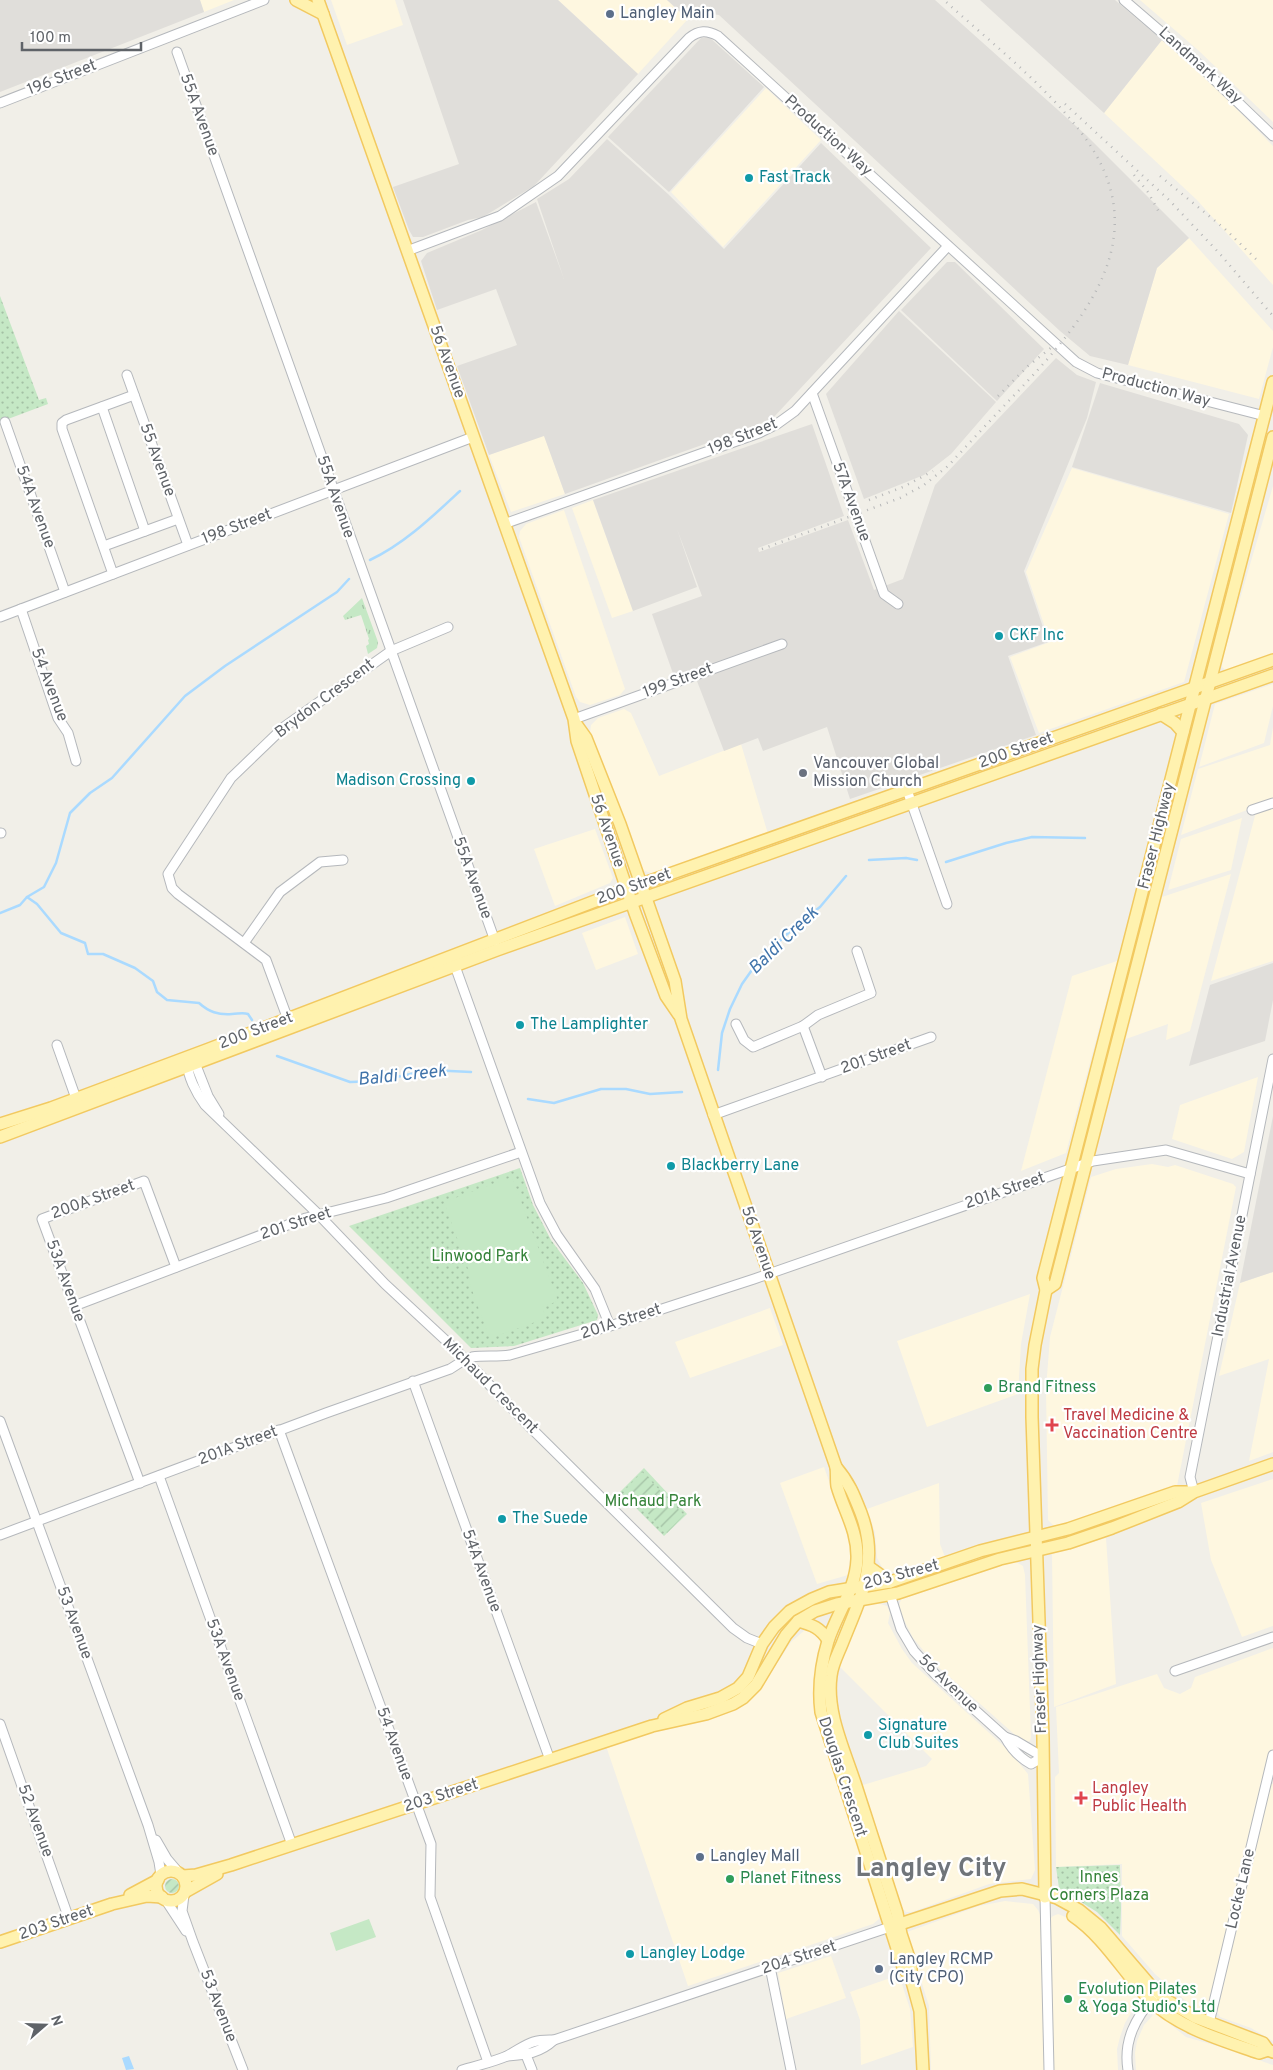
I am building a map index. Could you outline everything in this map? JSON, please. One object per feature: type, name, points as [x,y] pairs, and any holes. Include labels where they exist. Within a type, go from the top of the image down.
[{"type":"main road","points":[[296,0],[323,14]]},
{"type":"main road","name":"56 Avenue","points":[[318,0],[575,721],[586,738],[641,885],[675,982],[681,1019],[836,1467],[837,1485],[857,1541],[857,1559],[846,1602]]},
{"type":"main road","name":"Fraser Highway","points":[[1045,1896],[1043,1757],[1032,1417],[1032,1369],[1046,1290],[1043,1278],[1183,732],[1269,417],[1273,382]]},
{"type":"main road","name":"Fraser Highway","points":[[1046,1290],[1055,1284],[1273,437]]},
{"type":"main road","name":"200 Street","points":[[0,1137],[78,1103],[190,1062],[627,889],[1273,660]]},
{"type":"main road","name":"200 Street","points":[[289,1023],[455,966],[1273,675]]},
{"type":"main road","points":[[1162,714],[1175,723],[1183,732]]},
{"type":"main road","name":"56 Avenue","points":[[575,721],[577,741],[631,902],[666,996],[681,1019]]},
{"type":"main road","points":[[596,800],[603,798],[612,805]]},
{"type":"main road","name":"200 Street","points":[[0,1124],[78,1103]]},
{"type":"main road","name":"203 Street","points":[[181,1875],[196,1875],[231,1865],[652,1726],[706,1714],[733,1704],[750,1693],[786,1634],[798,1621],[815,1611],[846,1602],[890,1594],[1000,1559],[1068,1543],[1178,1502],[1194,1492],[1273,1464]]},
{"type":"main road","name":"56 Avenue","points":[[836,1467],[848,1480],[868,1537],[869,1567],[859,1600]]},
{"type":"main road","name":"203 Street","points":[[652,1726],[687,1708],[728,1694],[743,1683],[748,1677],[762,1644],[790,1611],[812,1599],[829,1592],[890,1582],[980,1551],[1036,1538],[1093,1521],[1175,1492],[1194,1492]]},
{"type":"main road","points":[[869,1567],[890,1582]]},
{"type":"main road","name":"Douglas Crescent","points":[[859,1600],[833,1666],[830,1684],[831,1700],[838,1732],[897,1913],[895,1926]]},
{"type":"main road","name":"Douglas Crescent","points":[[846,1602],[828,1640],[820,1682],[821,1712],[895,1926],[903,1967],[911,1978],[920,2012],[923,2070]]},
{"type":"main road","points":[[798,1621],[816,1626],[828,1640]]},
{"type":"main road","points":[[706,1714],[714,1700]]},
{"type":"main road","name":"203 Street","points":[[184,1894],[231,1865]]},
{"type":"main road","points":[[170,1871],[181,1875],[186,1885],[184,1894],[176,1900],[163,1898],[157,1889],[159,1878],[170,1871]]},
{"type":"main road","name":"203 Street","points":[[112,1904],[159,1878]]},
{"type":"main road","name":"204 Street","points":[[895,1926],[1000,1891],[1022,1889],[1057,1898],[1070,1904],[1096,1923],[1154,1996]]},
{"type":"main road","name":"203 Street","points":[[0,1942],[112,1904],[147,1896],[163,1898]]},
{"type":"main road","points":[[1154,1996],[1209,2023],[1263,2044],[1270,2051]]},
{"type":"main road","points":[[1154,1996],[1176,2019],[1205,2034],[1259,2053],[1270,2051]]},
{"type":"street","name":"196 Street","points":[[0,103],[264,0]]},
{"type":"street","name":"Landmark Way","points":[[1124,0],[1202,67],[1273,136]]},
{"type":"street","name":"Production Way","points":[[407,251],[500,216],[537,192],[558,176],[688,38],[701,32],[709,32],[718,36],[1055,345],[1086,369],[1269,417]]},
{"type":"street","name":"55A Avenue","points":[[176,52],[495,941]]},
{"type":"street","name":"198 Street","points":[[504,524],[766,430],[788,418],[948,246]]},
{"type":"street","name":"55 Avenue","points":[[127,375],[188,545]]},
{"type":"street","name":"57A Avenue","points":[[812,393],[884,594],[898,604]]},
{"type":"street","points":[[113,574],[62,430],[62,423],[134,395]]},
{"type":"street","points":[[102,407],[145,531]]},
{"type":"street","name":"54A Avenue","points":[[5,422],[65,592]]},
{"type":"street","name":"198 Street","points":[[0,617],[473,437]]},
{"type":"street","points":[[104,546],[178,518]]},
{"type":"street","name":"54 Avenue","points":[[21,609],[58,718],[68,733],[76,761]]},
{"type":"street","name":"Brydon Crescent","points":[[289,1023],[266,960],[172,888],[168,880],[170,868],[230,778],[284,727],[391,650],[448,627]]},
{"type":"street","name":"199 Street","points":[[575,721],[782,644]]},
{"type":"street","points":[[907,790],[947,904]]},
{"type":"street","points":[[1252,810],[1273,803]]},
{"type":"street","points":[[244,943],[280,892],[320,862],[343,860]]},
{"type":"street","points":[[736,1024],[744,1040],[753,1047],[803,1026],[818,1014],[871,993],[857,951]]},
{"type":"street","points":[[455,966],[540,1203],[558,1235],[595,1289],[610,1326]]},
{"type":"street","name":"201 Street","points":[[803,1026],[822,1077]]},
{"type":"street","name":"201 Street","points":[[714,1115],[931,1037]]},
{"type":"street","points":[[57,1045],[78,1103]]},
{"type":"street","name":"Industrial Avenue","points":[[1194,1492],[1190,1477],[1273,1059]]},
{"type":"street","name":"Michaud Crescent","points":[[190,1062],[197,1094],[205,1106],[318,1214],[385,1284],[465,1360],[733,1628],[747,1638],[762,1644]]},
{"type":"street","name":"201A Street","points":[[0,1535],[279,1430],[450,1369],[465,1360],[481,1356],[498,1357],[510,1355],[610,1326],[1086,1163],[1132,1154],[1166,1150],[1250,1174]]},
{"type":"street","name":"201 Street","points":[[74,1306],[318,1214],[386,1198],[521,1152]]},
{"type":"street","name":"200A Street","points":[[42,1219],[144,1181],[176,1267]]},
{"type":"street","name":"53A Avenue","points":[[42,1219],[140,1483]]},
{"type":"street","name":"54A Avenue","points":[[412,1381],[550,1760]]},
{"type":"street","name":"53 Avenue","points":[[0,1421],[148,1825],[159,1862],[159,1878]]},
{"type":"street","name":"54 Avenue","points":[[279,1430],[431,1844],[430,1897],[488,2062]]},
{"type":"street","name":"53A Avenue","points":[[159,1476],[292,1845]]},
{"type":"street","name":"56 Avenue","points":[[890,1594],[897,1620],[914,1651],[935,1674],[1005,1737],[1010,1747],[1031,1764],[1043,1757]]},
{"type":"street","points":[[1175,1671],[1273,1637]]},
{"type":"street","name":"52 Avenue","points":[[0,1724],[69,1919]]},
{"type":"street","name":"Locke Lane","points":[[1209,2023],[1273,1755]]},
{"type":"street","name":"53 Avenue","points":[[148,1825],[167,1858],[181,1875]]},
{"type":"street","name":"53 Avenue","points":[[184,1894],[182,1911],[192,1942],[243,2070]]},
{"type":"street","name":"Fraser Highway","points":[[1045,1896],[1049,2070]]},
{"type":"street","name":"53 Avenue","points":[[163,1898],[192,1942]]},
{"type":"street","name":"204 Street","points":[[507,2056],[522,2045],[540,2039],[554,2040],[895,1926]]},
{"type":"street","points":[[770,1967],[791,2070]]},
{"type":"street","points":[[1128,2070],[1127,2054],[1130,2033],[1136,2020],[1154,1996]]},
{"type":"street","name":"204 Street","points":[[462,2070],[507,2056],[526,2055],[544,2049],[554,2040]]},
{"type":"street","points":[[522,2045],[532,2070]]},
{"type":"shaded area","points":[[0,0],[200,0],[204,12],[0,92]]},
{"type":"shaded area","points":[[200,0],[234,0],[204,12]]},
{"type":"shaded area","points":[[331,0],[395,0],[403,25],[347,45]]},
{"type":"shaded area","points":[[403,0],[558,0],[638,74],[534,186],[483,217],[468,220],[423,237],[413,237],[393,187],[459,164]]},
{"type":"shaded area","points":[[558,0],[667,0],[688,19],[638,74]]},
{"type":"shaded area","points":[[667,0],[935,0],[1086,135],[1189,238],[1157,268],[1128,365],[1090,356],[1060,331],[719,15],[705,13],[688,19]]},
{"type":"shaded area","points":[[980,0],[1115,0],[1162,40],[1104,113]]},
{"type":"shaded area","points":[[1140,0],[1273,0],[1273,122],[1198,50]]},
{"type":"shaded area","points":[[709,37],[764,87],[669,192],[608,137],[701,38]]},
{"type":"shaded area","points":[[1162,40],[1209,81],[1273,146],[1273,285],[1197,200],[1104,113]]},
{"type":"shaded area","name":"Fast Track","points":[[766,88],[821,140],[723,247],[671,192]]},
{"type":"shaded area","points":[[607,139],[668,194],[724,249],[821,143],[931,248],[773,418],[565,494],[544,436],[489,455],[457,366],[517,345],[496,289],[437,310],[421,261],[427,253],[482,230],[536,202],[564,279],[537,199],[569,179]]},
{"type":"shaded area","points":[[1189,238],[1273,331],[1273,347],[1259,399],[1128,365],[1157,268]]},
{"type":"shaded area","points":[[947,262],[955,262],[1044,349],[997,401],[901,310]]},
{"type":"shaded area","points":[[899,311],[996,402],[951,454],[924,475],[864,499],[826,394]]},
{"type":"shaded area","points":[[1056,358],[1077,375],[1096,382],[1087,418],[1024,571],[1048,642],[1008,656],[1036,735],[850,799],[827,727],[763,751],[758,738],[724,751],[695,676],[676,682],[652,614],[702,596],[677,529],[697,587],[633,611],[593,500],[812,424],[844,516],[758,548],[759,552],[848,520],[874,590],[903,579],[935,485]]},
{"type":"shaded area","points":[[1100,383],[1239,424],[1248,435],[1231,513],[1072,467]]},
{"type":"shaded area","points":[[544,435],[565,494],[511,512],[489,455]]},
{"type":"shaded area","points":[[1072,468],[1229,514],[1184,682],[1039,733],[1010,657],[1050,642],[1026,572]]},
{"type":"shaded area","points":[[1273,486],[1273,655],[1228,672],[1222,667],[1223,657]]},
{"type":"shaded area","points":[[593,500],[633,611],[612,618],[572,508]]},
{"type":"shaded area","points":[[564,510],[625,689],[620,695],[590,705],[580,702],[576,697],[519,537],[520,531],[526,524]]},
{"type":"shaded area","points":[[1273,684],[1273,706],[1264,743],[1199,767],[1215,704]]},
{"type":"shaded area","points":[[624,709],[631,713],[659,776],[741,744],[768,834],[654,874],[642,870],[590,733],[591,725],[598,718]]},
{"type":"shaded area","points":[[1273,727],[1273,800],[1181,835],[1198,769],[1270,745]]},
{"type":"shaded area","points":[[1273,806],[1273,961],[1211,981],[1256,812]]},
{"type":"shaded area","points":[[1242,818],[1231,870],[1168,890],[1181,839]]},
{"type":"shaded area","points":[[595,829],[613,878],[610,883],[555,906],[534,849]]},
{"type":"shaded area","points":[[1231,874],[1190,1031],[1166,1040],[1168,1024],[1126,1039],[1162,897]]},
{"type":"shaded area","points":[[625,917],[638,954],[596,970],[582,933]]},
{"type":"shaded area","points":[[1117,961],[1066,1153],[1021,1171],[1072,976]]},
{"type":"shaded area","points":[[1273,963],[1273,1000],[1265,1041],[1189,1066],[1210,985]]},
{"type":"shaded area","points":[[1258,1077],[1244,1152],[1232,1159],[1172,1139],[1180,1105]]},
{"type":"shaded area","points":[[1273,1116],[1273,1272],[1240,1283]]},
{"type":"shaded area","points":[[1152,1164],[1168,1167],[1175,1165],[1233,1184],[1236,1187],[1177,1486],[1060,1528],[1054,1526],[1048,1520],[1046,1389],[1050,1337],[1091,1177],[1116,1169]]},
{"type":"shaded area","points":[[1273,1272],[1273,1452],[1249,1461],[1269,1359],[1219,1376],[1240,1283]]},
{"type":"shaded area","points":[[1030,1294],[1021,1344],[1018,1394],[927,1427],[897,1341]]},
{"type":"shaded area","points":[[770,1308],[783,1345],[690,1378],[675,1342]]},
{"type":"shaded area","points":[[824,1467],[850,1540],[851,1551],[848,1575],[817,1584],[780,1483]]},
{"type":"shaded area","points":[[1273,1479],[1273,1626],[1242,1637],[1211,1560],[1201,1503]]},
{"type":"shaded area","points":[[939,1483],[940,1544],[945,1557],[897,1573],[883,1569],[877,1558],[875,1533],[867,1509]]},
{"type":"shaded area","points":[[1106,1538],[1116,1684],[1054,1707],[1052,1554]]},
{"type":"shaded area","points":[[1014,1561],[1023,1566],[1025,1575],[1031,1737],[1030,1741],[1026,1742],[1022,1741],[934,1663],[913,1638],[898,1608],[902,1597],[985,1568]]},
{"type":"shaded area","points":[[877,1603],[887,1606],[890,1613],[888,1623],[912,1663],[1008,1750],[1028,1774],[1035,1870],[1031,1879],[989,1884],[912,1912],[906,1912],[901,1907],[863,1785],[926,1766],[932,1759],[838,1665],[860,1609],[868,1604]]},
{"type":"shaded area","name":"Langley Mall","points":[[805,1630],[813,1631],[822,1642],[814,1681],[816,1717],[879,1912],[879,1919],[873,1924],[688,1986],[606,1746],[697,1718],[766,1680],[791,1642]]},
{"type":"shaded area","points":[[1273,1648],[1273,1779],[1265,1777],[1208,2011],[1201,2014],[1155,1974],[1122,1936],[1122,1864],[1056,1867],[1055,1777],[1059,1773],[1056,1707],[1157,1674],[1164,1688],[1180,1694],[1191,1688],[1195,1677]]},
{"type":"shaded area","points":[[1270,1784],[1273,1784],[1273,2041],[1251,2028],[1220,2017],[1218,2013],[1218,2004]]},
{"type":"shaded area","points":[[1005,1901],[1033,1904],[1041,1917],[1048,1921],[1058,1914],[1068,1918],[1087,1934],[1137,1996],[1137,2002],[1125,2023],[1120,2037],[1117,2049],[1118,2070],[931,2070],[929,2006],[907,1932],[979,1906]]},
{"type":"shaded area","points":[[831,1956],[846,1998],[786,2019],[778,1973]]},
{"type":"shaded area","points":[[899,1975],[910,2009],[913,2047],[861,2065],[860,2020],[850,1992]]},
{"type":"shaded area","points":[[1154,2014],[1159,2015],[1186,2037],[1273,2065],[1273,2070],[1136,2070],[1135,2053],[1137,2041],[1144,2025]]},
{"type":"green space","points":[[0,296],[39,400],[46,398],[48,404],[0,422]]},
{"type":"green space","points":[[362,598],[378,642],[377,648],[368,654],[366,646],[369,644],[369,639],[361,615],[345,620],[343,616]]},
{"type":"green space","name":"Linwood Park","points":[[520,1168],[533,1205],[551,1240],[583,1283],[598,1315],[597,1320],[514,1346],[471,1348],[349,1226]]},
{"type":"green space","points":[[512,1177],[558,1301],[542,1307],[546,1318],[494,1337],[488,1334],[468,1279],[471,1277],[444,1202]]},
{"type":"green space","name":"Michaud Park","points":[[644,1468],[687,1514],[664,1536],[620,1492]]},
{"type":"green space","name":"Michaud Park","points":[[642,1472],[684,1515],[667,1533],[625,1490]]},
{"type":"green space","name":"Innes Corners Plaza","points":[[1120,1865],[1120,1935],[1097,1912],[1059,1888],[1056,1867]]},
{"type":"green space","points":[[169,1879],[175,1879],[179,1886],[175,1893],[169,1893],[165,1889],[165,1883]]},
{"type":"green space","points":[[369,1919],[376,1937],[336,1951],[330,1933]]},
{"type":"water","points":[[129,2056],[134,2069],[126,2070],[122,2058]]},
{"type":"waterway","points":[[370,560],[406,538],[460,491]]},
{"type":"waterway","points":[[0,913],[20,905],[27,897],[44,887],[56,863],[70,813],[90,793],[112,778],[185,696],[225,666],[337,592],[349,579]]},
{"type":"waterway","name":"Baldi Creek","points":[[946,862],[1032,837],[1085,838]]},
{"type":"waterway","name":"Baldi Creek","points":[[869,860],[906,858],[917,860]]},
{"type":"waterway","name":"Baldi Creek","points":[[718,1070],[722,1033],[730,1009],[742,984],[759,960],[798,924],[820,907],[846,876]]},
{"type":"waterway","name":"Baldi Creek","points":[[27,897],[37,904],[61,933],[85,943],[88,954],[103,954],[135,968],[153,981],[157,992],[167,1000],[199,1003],[206,1009],[218,1013],[246,1013],[252,1020]]},
{"type":"waterway","name":"Baldi Creek","points":[[277,1056],[350,1082],[378,1081],[429,1070],[471,1072]]},
{"type":"waterway","name":"Baldi Creek","points":[[528,1099],[554,1103],[601,1089],[626,1089],[650,1094],[682,1092]]},
{"type":"railway","points":[[762,549],[900,498],[924,485],[948,466],[1023,386],[1073,328],[1092,298],[1107,267],[1114,235],[1113,202],[1102,167],[1080,131],[1049,96],[1015,62],[944,0]]},
{"type":"railway","points":[[1065,104],[1169,200],[1220,254],[1273,316]]},
{"type":"railway","points":[[1134,175],[1148,192],[1160,214]]},
{"type":"railway","points":[[1160,176],[1225,229],[1257,260]]},
{"type":"railway","points":[[998,396],[1028,366],[1052,347]]},
{"type":"railway","points":[[869,500],[903,487],[933,471]]},
{"type":"place","name":"Langley Main","points":[[610,14]]},
{"type":"place","name":"Fast Track","points":[[749,178]]},
{"type":"place","name":"CKF Inc","points":[[999,636]]},
{"type":"place","name":"Vancouver Global Mission Church","points":[[803,773]]},
{"type":"place","name":"Madison Crossing","points":[[471,781]]},
{"type":"place","name":"The Lamplighter","points":[[520,1025]]},
{"type":"place","name":"Blackberry Lane","points":[[671,1166]]},
{"type":"place","name":"Brand Fitness","points":[[988,1388]]},
{"type":"place","name":"Travel Medicine & Vaccination Centre","points":[[1052,1425]]},
{"type":"place","name":"The Suede","points":[[502,1519]]},
{"type":"place","name":"Signature Club Suites","points":[[868,1735]]},
{"type":"place","name":"Langley Public Health","points":[[1081,1798]]},
{"type":"place","name":"Langley Mall","points":[[700,1857]]},
{"type":"place","name":"Planet Fitness","points":[[730,1879]]},
{"type":"place","name":"Langley Lodge","points":[[630,1954]]},
{"type":"place","name":"Langley RCMP (City CPO)","points":[[879,1969]]},
{"type":"place","name":"Evolution Pilates & Yoga Studio's Ltd","points":[[1068,1999]]},
{"type":"district","name":"Langley City","points":[[931,1869]]}]
